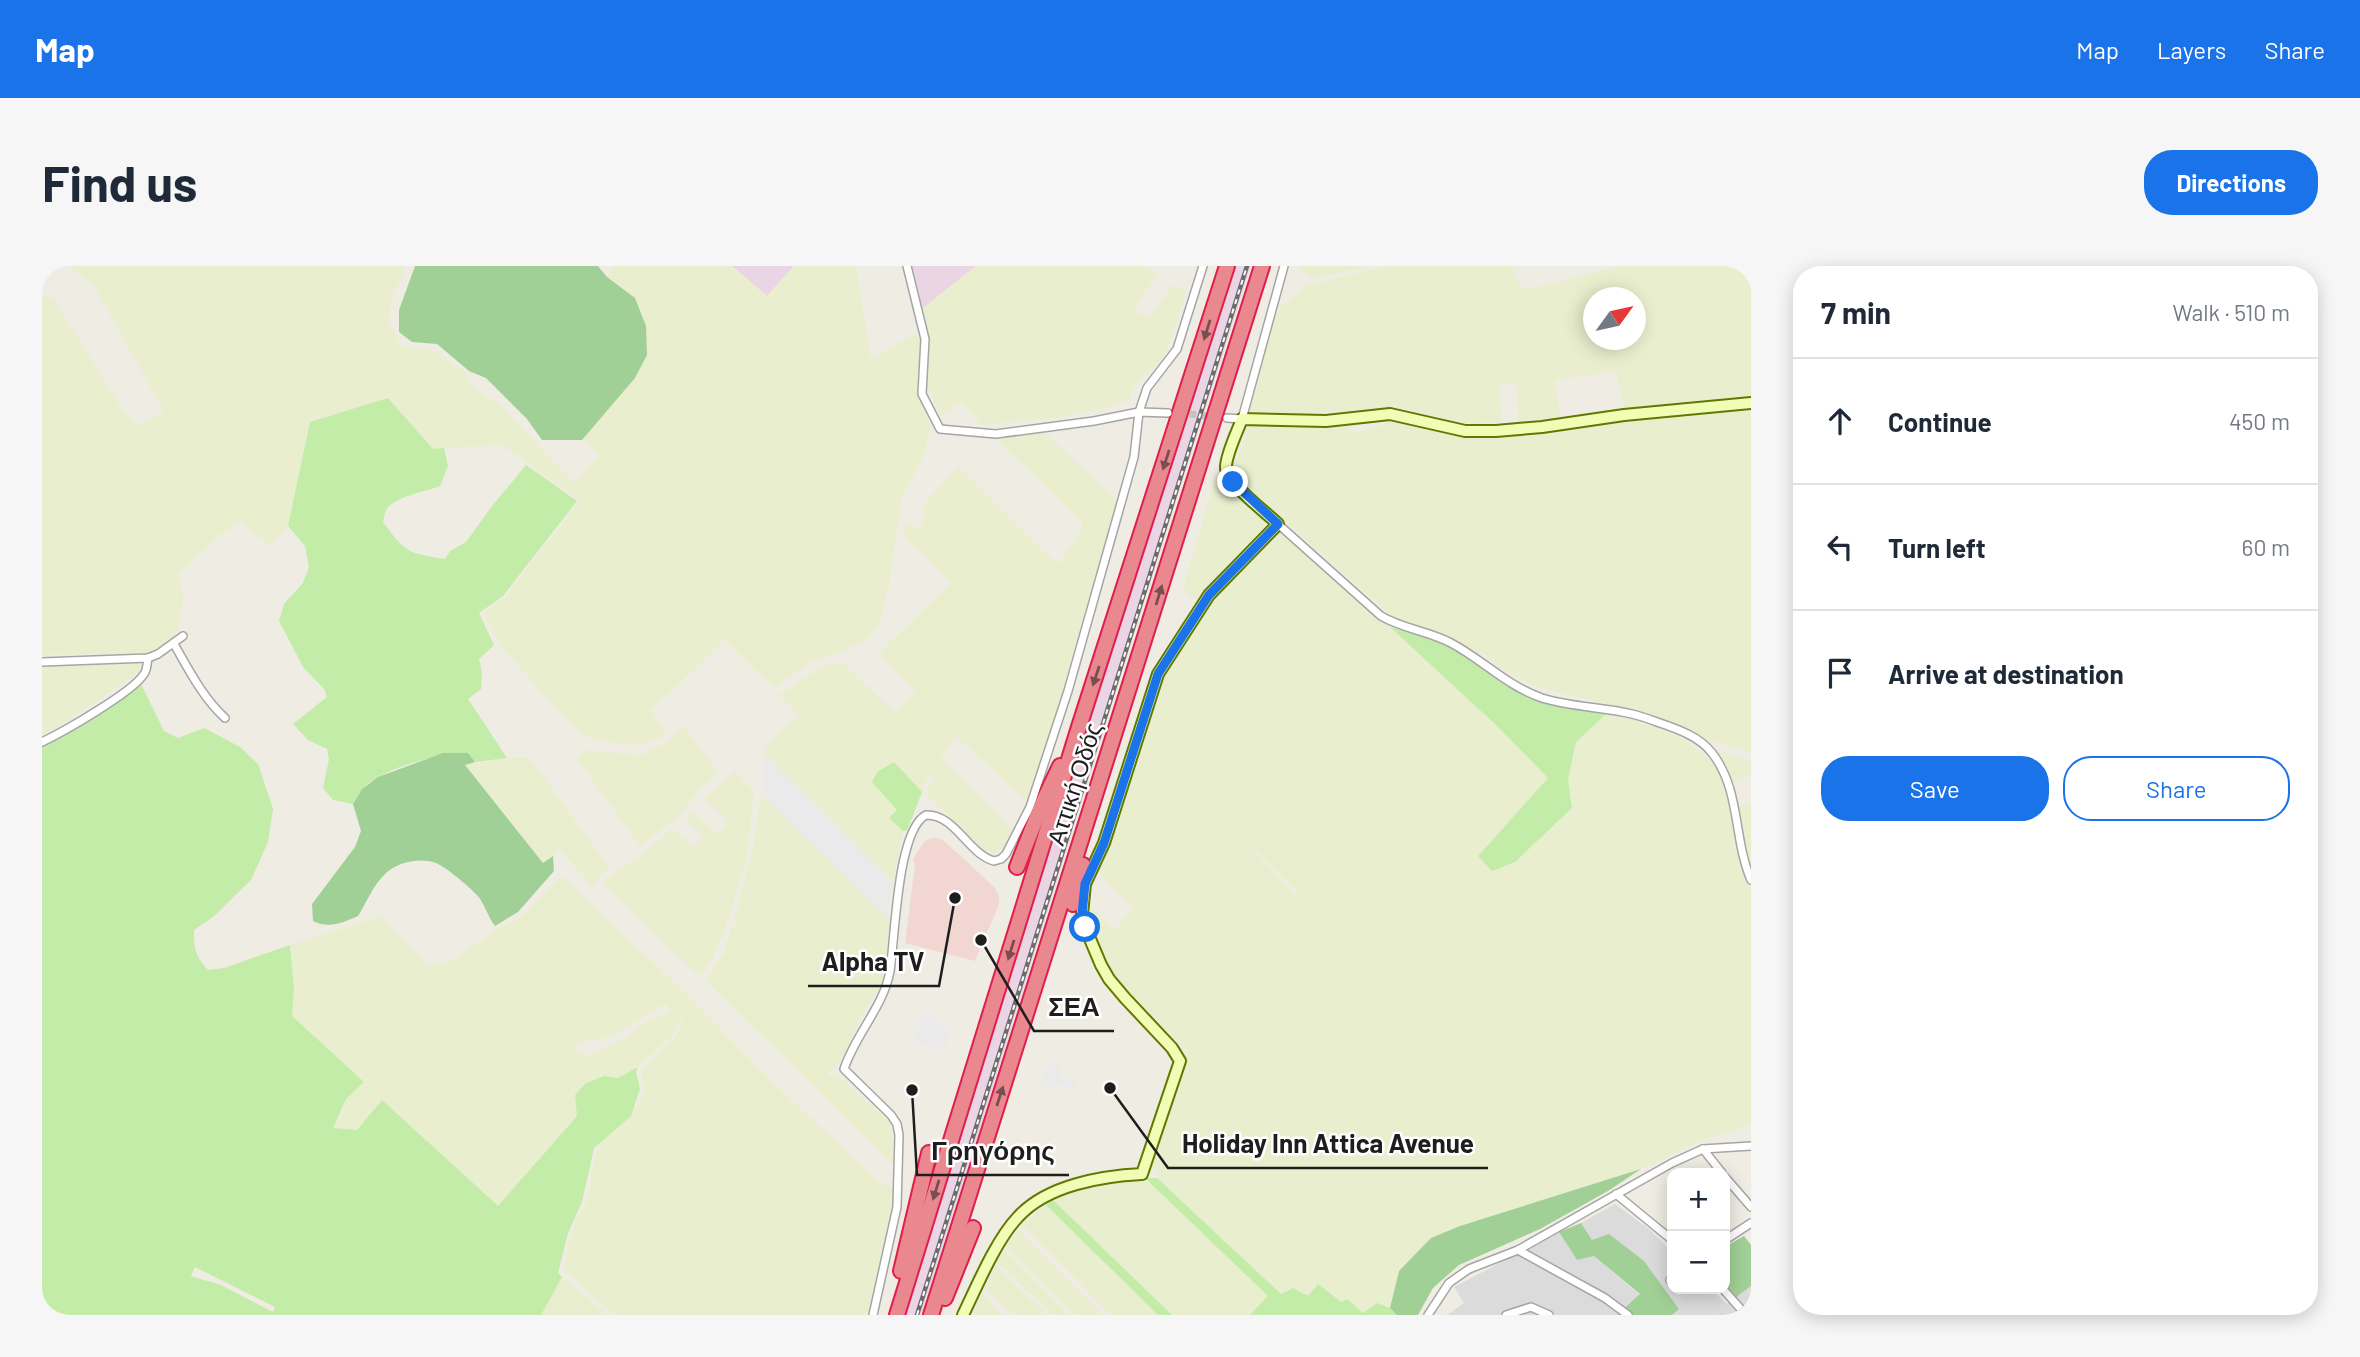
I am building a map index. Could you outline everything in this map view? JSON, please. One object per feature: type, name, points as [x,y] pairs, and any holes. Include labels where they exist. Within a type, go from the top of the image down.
[{"type":"highway","name":"Αττική Οδός","points":[[895,1315],[1079,726],[1227,266]]},
{"type":"highway","name":"Αττική Οδός","points":[[931,1315],[1262,266]]},
{"type":"highway","points":[[1073,904],[1128,715],[1139,660]]},
{"type":"highway","points":[[1017,867],[1042,804],[1079,726]]},
{"type":"highway","points":[[895,1315],[929,1153]]},
{"type":"highway","points":[[939,1315],[973,1228]]},
{"type":"street","points":[[907,266],[925,339],[922,394],[940,429],[996,433],[1094,421],[1139,412],[1168,412]]},
{"type":"street","points":[[873,1315],[898,1207],[899,1135],[897,1124],[891,1115],[844,1069],[886,988],[900,877],[915,825],[921,818],[936,816],[989,860],[994,861],[1001,859],[1015,839],[1030,807],[1048,756],[1098,586],[1134,457],[1139,412],[1147,388],[1177,349],[1203,266]]},
{"type":"street","points":[[1284,266],[1242,419],[1226,464],[1226,472],[1233,482],[1381,616],[1395,624],[1449,642],[1499,677],[1527,692],[1568,704],[1632,713],[1704,743],[1722,768],[1730,788],[1743,857],[1751,880]]},
{"type":"street","points":[[1227,418],[1326,421],[1390,414],[1465,431],[1542,427],[1623,415],[1751,403]]},
{"type":"street","points":[[962,1315],[1006,1233],[1018,1216],[1030,1206],[1090,1180],[1142,1174],[1180,1061],[1172,1048],[1109,979],[1101,965],[1082,914],[1085,884],[1104,843],[1158,674],[1209,595],[1278,524]]},
{"type":"street","points":[[42,662],[148,658],[183,636]]},
{"type":"street","points":[[174,644],[208,700],[225,718]]},
{"type":"street","points":[[42,742],[131,687],[145,674],[148,658]]},
{"type":"street","points":[[1428,1315],[1449,1283],[1469,1269],[1518,1250],[1672,1163],[1703,1149],[1751,1146]]},
{"type":"street","points":[[1703,1149],[1718,1168]]},
{"type":"street","points":[[1730,1183],[1751,1207]]},
{"type":"street","points":[[1616,1194],[1667,1236]]},
{"type":"street","points":[[1730,1237],[1751,1223]]},
{"type":"street","points":[[1518,1250],[1605,1298],[1628,1315]]},
{"type":"street","points":[[1727,1294],[1746,1315]]},
{"type":"street","points":[[1506,1315],[1531,1307],[1549,1315]]},
{"type":"shaded area","points":[[732,266],[794,266],[767,296]]},
{"type":"shaded area","points":[[911,266],[976,266],[923,308]]},
{"type":"shaded area","points":[[1233,266],[1251,266],[921,1315],[901,1315]]},
{"type":"shaded area","points":[[764,754],[893,882],[887,918],[761,794]]},
{"type":"shaded area","points":[[928,839],[943,840],[994,887],[999,896],[999,904],[975,961],[905,943],[915,866],[913,859]]},
{"type":"shaded area","points":[[923,1014],[935,1018],[934,1022],[951,1031],[944,1051],[914,1041]]},
{"type":"shaded area","points":[[1048,1062],[1062,1069],[1060,1076],[1076,1081],[1073,1091],[1057,1085],[1052,1086],[1051,1090],[1040,1087]]},
{"type":"shaded area","points":[[1615,1204],[1649,1229],[1667,1247],[1667,1293],[1644,1261],[1592,1240],[1581,1223]]},
{"type":"shaded area","points":[[1559,1232],[1577,1260],[1594,1256],[1640,1295],[1617,1315],[1447,1315],[1464,1303],[1454,1287]]},
{"type":"shaded area","points":[[1751,1286],[1751,1315],[1672,1315],[1678,1308],[1668,1294],[1716,1294],[1727,1304]]},
{"type":"green space","points":[[68,266],[406,266],[392,295],[389,321],[401,347],[437,351],[466,373],[471,385],[500,406],[575,483],[599,456],[582,440],[635,378],[647,355],[646,326],[635,298],[607,277],[613,266],[732,266],[767,296],[794,266],[856,266],[871,358],[915,334],[920,340],[919,395],[931,426],[924,456],[902,497],[888,591],[879,624],[867,640],[813,661],[774,688],[724,639],[651,710],[665,731],[660,738],[643,744],[624,745],[581,735],[501,647],[483,613],[504,598],[580,501],[502,445],[433,449],[388,398],[310,422],[288,526],[270,545],[240,522],[220,535],[178,575],[183,602],[172,641],[147,653],[42,655],[42,297],[53,297],[124,412],[139,425],[164,412],[94,286]]},
{"type":"green space","points":[[415,266],[598,266],[607,277],[635,298],[646,326],[647,355],[635,378],[582,440],[542,440],[527,419],[486,378],[469,371],[437,344],[412,342],[399,332],[399,310]]},
{"type":"green space","points":[[976,266],[1144,266],[1157,274],[1134,308],[1147,319],[1174,284],[1186,291],[1162,360],[1141,377],[1129,400],[1056,418],[981,425],[962,402],[941,415],[936,405],[928,388],[926,370],[930,343],[923,308]]},
{"type":"green space","points":[[1296,266],[1370,266],[1313,279]]},
{"type":"green space","points":[[1386,266],[1512,266],[1516,279],[1523,287],[1531,289],[1620,266],[1751,266],[1751,398],[1624,408],[1616,371],[1555,380],[1560,417],[1519,421],[1516,383],[1499,385],[1502,422],[1463,424],[1433,419],[1406,409],[1269,415],[1249,412],[1248,406],[1270,329],[1281,307],[1310,285]]},
{"type":"green space","points":[[388,398],[433,449],[444,448],[448,466],[440,486],[396,501],[386,510],[383,522],[408,550],[445,559],[450,551],[466,542],[526,465],[577,501],[503,596],[479,613],[494,645],[479,659],[482,672],[481,689],[468,699],[507,758],[475,762],[468,753],[456,753],[414,762],[374,779],[363,788],[353,804],[333,800],[323,788],[329,759],[327,749],[308,740],[293,724],[327,697],[324,689],[303,667],[279,621],[284,604],[303,583],[309,567],[305,546],[288,526],[310,422]]},
{"type":"green space","points":[[1751,406],[1751,752],[1708,740],[1639,712],[1539,688],[1498,667],[1482,652],[1477,656],[1456,641],[1395,619],[1238,480],[1233,468],[1248,429],[1256,424],[1342,422],[1356,433],[1399,419],[1464,433]]},
{"type":"green space","points":[[1042,430],[1118,502],[1079,631],[1054,727],[1027,802],[956,736],[941,759],[1012,830],[1003,849],[994,853],[982,849],[926,795],[935,776],[932,773],[922,792],[894,762],[877,772],[897,810],[890,819],[903,831],[893,882],[764,754],[779,732],[800,717],[779,695],[815,671],[842,662],[894,712],[916,691],[879,653],[952,582],[903,536],[905,522],[915,530],[926,518],[922,508],[926,501],[959,467],[1057,564],[1074,543],[1083,523],[992,435]]},
{"type":"green space","points":[[1220,470],[1225,479],[1268,521],[1262,534],[1197,601],[1183,590],[1210,494]]},
{"type":"green space","points":[[1277,530],[1282,531],[1497,726],[1548,778],[1478,855],[1515,862],[1572,809],[1568,780],[1576,742],[1606,714],[1632,719],[1685,739],[1707,757],[1719,770],[1726,785],[1743,870],[1751,887],[1751,1124],[1701,1141],[1641,1169],[1460,1226],[1399,1271],[1390,1308],[1377,1304],[1363,1314],[1347,1299],[1341,1302],[1308,1296],[1289,1289],[1281,1295],[1157,1178],[1158,1173],[1149,1164],[1186,1066],[1186,1051],[1114,979],[1088,923],[1086,902],[1114,930],[1133,909],[1095,868],[1160,676],[1176,649],[1224,583]],"holes":[[[1187,783],[1297,891],[1295,894]]]},
{"type":"green space","points":[[1390,627],[1440,641],[1540,702],[1606,714],[1576,742],[1568,779],[1572,808],[1515,862],[1492,871],[1478,856],[1548,778],[1497,726]]},
{"type":"green space","points":[[142,662],[142,668],[131,678],[42,735],[42,664]]},
{"type":"green space","points":[[141,684],[164,731],[178,738],[204,728],[240,747],[258,764],[273,809],[268,842],[251,880],[213,917],[194,930],[195,947],[208,970],[224,968],[290,945],[294,989],[292,1016],[364,1082],[346,1099],[333,1128],[357,1130],[382,1100],[498,1206],[577,1116],[575,1095],[586,1083],[604,1076],[618,1078],[638,1067],[636,1072],[640,1089],[631,1116],[594,1148],[582,1202],[568,1233],[558,1273],[562,1277],[541,1315],[42,1315],[42,745],[91,719]],"holes":[[[195,1267],[275,1307],[273,1312],[221,1285],[191,1276]]]},
{"type":"green space","points":[[683,725],[719,773],[698,791],[682,813],[640,846],[576,757],[586,750],[641,755],[669,741]]},
{"type":"green space","points":[[1715,749],[1751,762],[1751,776],[1732,783]]},
{"type":"green space","points":[[443,753],[468,753],[475,762],[465,765],[543,863],[553,856],[554,871],[518,912],[495,926],[482,901],[457,877],[436,863],[423,860],[402,864],[385,874],[358,916],[330,925],[313,921],[312,904],[355,847],[361,831],[353,804],[362,789],[378,777]]},
{"type":"green space","points":[[507,758],[530,758],[609,867],[592,886],[560,850],[544,864],[465,764]]},
{"type":"green space","points":[[894,762],[922,792],[907,831],[903,831],[889,818],[897,810],[872,782],[877,772]]},
{"type":"green space","points":[[735,771],[754,792],[747,855],[725,930],[711,962],[699,976],[603,884],[615,871],[638,858],[672,829],[694,847],[703,836],[685,819],[692,811],[718,834],[728,821],[704,798]]},
{"type":"green space","points":[[761,794],[890,920],[884,978],[853,1032],[854,1036],[841,1060],[827,1074],[831,1077],[835,1072],[892,1124],[893,1165],[705,980],[724,953],[731,928],[738,923],[734,919],[753,848]]},
{"type":"green space","points":[[1751,801],[1751,865],[1743,839],[1739,806]]},
{"type":"green space","points":[[561,876],[684,991],[769,1079],[881,1183],[893,1188],[892,1221],[870,1315],[613,1315],[564,1270],[576,1219],[588,1200],[600,1141],[631,1116],[641,1100],[644,1088],[641,1071],[677,1035],[683,1022],[680,1019],[673,1035],[638,1067],[618,1078],[604,1076],[586,1083],[575,1095],[577,1115],[498,1206],[382,1101],[357,1130],[333,1128],[346,1099],[364,1082],[291,1016],[294,989],[290,945],[381,916],[427,965],[451,961],[502,926],[517,920]],"holes":[[[665,1004],[670,1010],[614,1045],[587,1056],[572,1049],[577,1043],[612,1036]]]},
{"type":"green space","points":[[1641,1169],[1540,1229],[1459,1265],[1433,1288],[1418,1315],[1397,1315],[1390,1308],[1399,1271],[1431,1238],[1460,1226]]},
{"type":"green space","points":[[1145,1178],[1269,1296],[1250,1315],[1172,1315],[1053,1200],[1095,1185]]},
{"type":"green space","points":[[1145,1178],[1157,1178],[1281,1294],[1293,1288],[1308,1296],[1318,1284],[1341,1302],[1347,1299],[1363,1313],[1377,1303],[1390,1308],[1397,1315],[1250,1315],[1268,1296]]},
{"type":"green space","points":[[1053,1200],[1172,1315],[1158,1315],[1046,1205]]},
{"type":"green space","points":[[1046,1205],[1158,1315],[1111,1315],[1022,1224]]},
{"type":"green space","points":[[1581,1223],[1592,1240],[1609,1234],[1644,1261],[1679,1309],[1672,1315],[1617,1315],[1640,1294],[1594,1256],[1577,1260],[1559,1232]]},
{"type":"green space","points":[[1018,1230],[1103,1315],[1075,1315],[1006,1246]]},
{"type":"green space","points":[[1744,1236],[1751,1245],[1751,1286],[1735,1298],[1730,1292],[1730,1244]]},
{"type":"green space","points":[[1004,1249],[1069,1315],[1052,1315],[997,1262]]},
{"type":"green space","points":[[996,1265],[1047,1315],[1013,1315],[985,1287]]},
{"type":"green space","points":[[562,1277],[588,1298],[607,1315],[541,1315]]},
{"type":"green space","points":[[982,1293],[1004,1315],[973,1313]]},
{"type":"tunnel","points":[[1179,413],[1227,418]]},
{"type":"railway","points":[[917,1315],[1247,266]]},
{"type":"place","name":"Alpha TV","points":[[955,898]]},
{"type":"place","name":"ΣΕΑ","points":[[981,940]]},
{"type":"place","name":"Holiday Inn Attica Avenue","points":[[1110,1088]]},
{"type":"place","name":"Γρηγόρης","points":[[912,1090]]},
{"type":"route","points":[[1085,927],[1082,914],[1085,884],[1104,843],[1158,674],[1209,595],[1278,524],[1233,482]]}]
